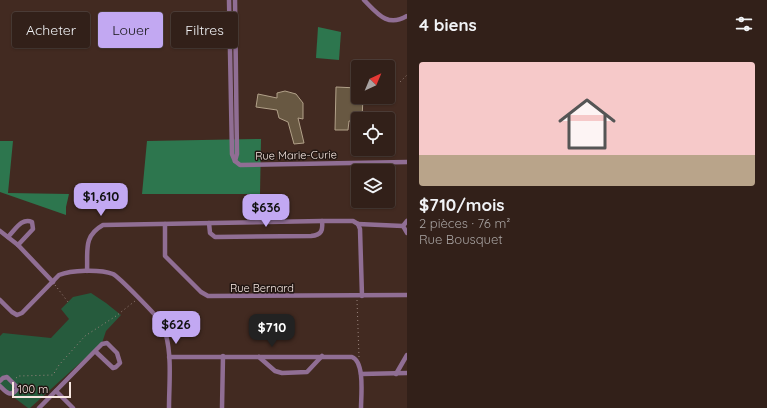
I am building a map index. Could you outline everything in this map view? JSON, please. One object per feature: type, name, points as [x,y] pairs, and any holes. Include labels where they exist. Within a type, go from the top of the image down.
[{"type":"street","points":[[229,0],[232,154],[235,161]]},
{"type":"street","points":[[235,0],[237,154],[235,161]]},
{"type":"street","points":[[364,0],[383,19],[395,21],[407,16]]},
{"type":"street","name":"Rue Marie-Curie","points":[[235,161],[240,165],[407,162]]},
{"type":"street","points":[[8,237],[22,222],[28,220],[32,222],[33,229],[18,245]]},
{"type":"street","points":[[209,223],[210,233],[215,237],[311,236],[321,233],[323,229],[322,221]]},
{"type":"street","points":[[87,271],[88,241],[96,229],[103,225],[109,224],[353,221],[358,224],[403,226]]},
{"type":"street","points":[[403,226],[407,221]]},
{"type":"street","name":"Rue Bernard","points":[[165,224],[165,256],[201,292],[208,296],[407,296]]},
{"type":"street","points":[[358,224],[360,229],[362,296]]},
{"type":"street","points":[[403,226],[407,232]]},
{"type":"street","points":[[0,232],[18,245],[53,282]]},
{"type":"street","points":[[0,300],[17,315],[20,314],[59,275],[67,272],[87,271],[112,274],[156,316],[163,326],[166,335],[169,357],[169,408]]},
{"type":"street","points":[[39,408],[56,391],[95,351],[102,344],[107,344],[117,353],[120,363],[113,368],[95,351]]},
{"type":"street","points":[[396,374],[407,355]]},
{"type":"street","points":[[222,408],[223,356]]},
{"type":"street","points":[[259,357],[274,371],[282,373],[306,372],[322,356]]},
{"type":"street","points":[[169,357],[352,357],[355,358],[359,365],[361,374],[361,408]]},
{"type":"street","points":[[361,374],[407,373]]},
{"type":"street","points":[[0,381],[7,377],[17,389],[13,393],[7,393],[0,386]]},
{"type":"street","points":[[56,391],[73,408]]},
{"type":"path","points":[[400,82],[407,75]]},
{"type":"path","points":[[53,282],[68,302]]},
{"type":"path","points":[[359,365],[357,300],[362,296]]},
{"type":"path","points":[[12,382],[18,376],[53,375],[59,365],[85,336],[116,316],[138,298]]},
{"type":"green space","points":[[318,27],[341,32],[339,60],[316,58]]},
{"type":"green space","points":[[261,139],[260,194],[142,194],[147,141]]},
{"type":"green space","points":[[0,141],[13,141],[8,193],[69,194],[66,215],[0,192]]},
{"type":"green space","points":[[91,293],[121,315],[106,331],[102,343],[30,408],[28,408],[0,387],[0,336],[3,333],[51,338],[69,319],[61,309],[73,297]]},
{"type":"building","points":[[336,87],[351,88],[351,104],[363,104],[362,112],[351,112],[351,121],[349,121],[348,130],[335,130]]},
{"type":"building","points":[[285,91],[296,94],[303,103],[303,119],[298,118],[304,143],[294,144],[288,122],[279,118],[277,110],[256,107],[258,94],[277,98],[277,93]]}]
